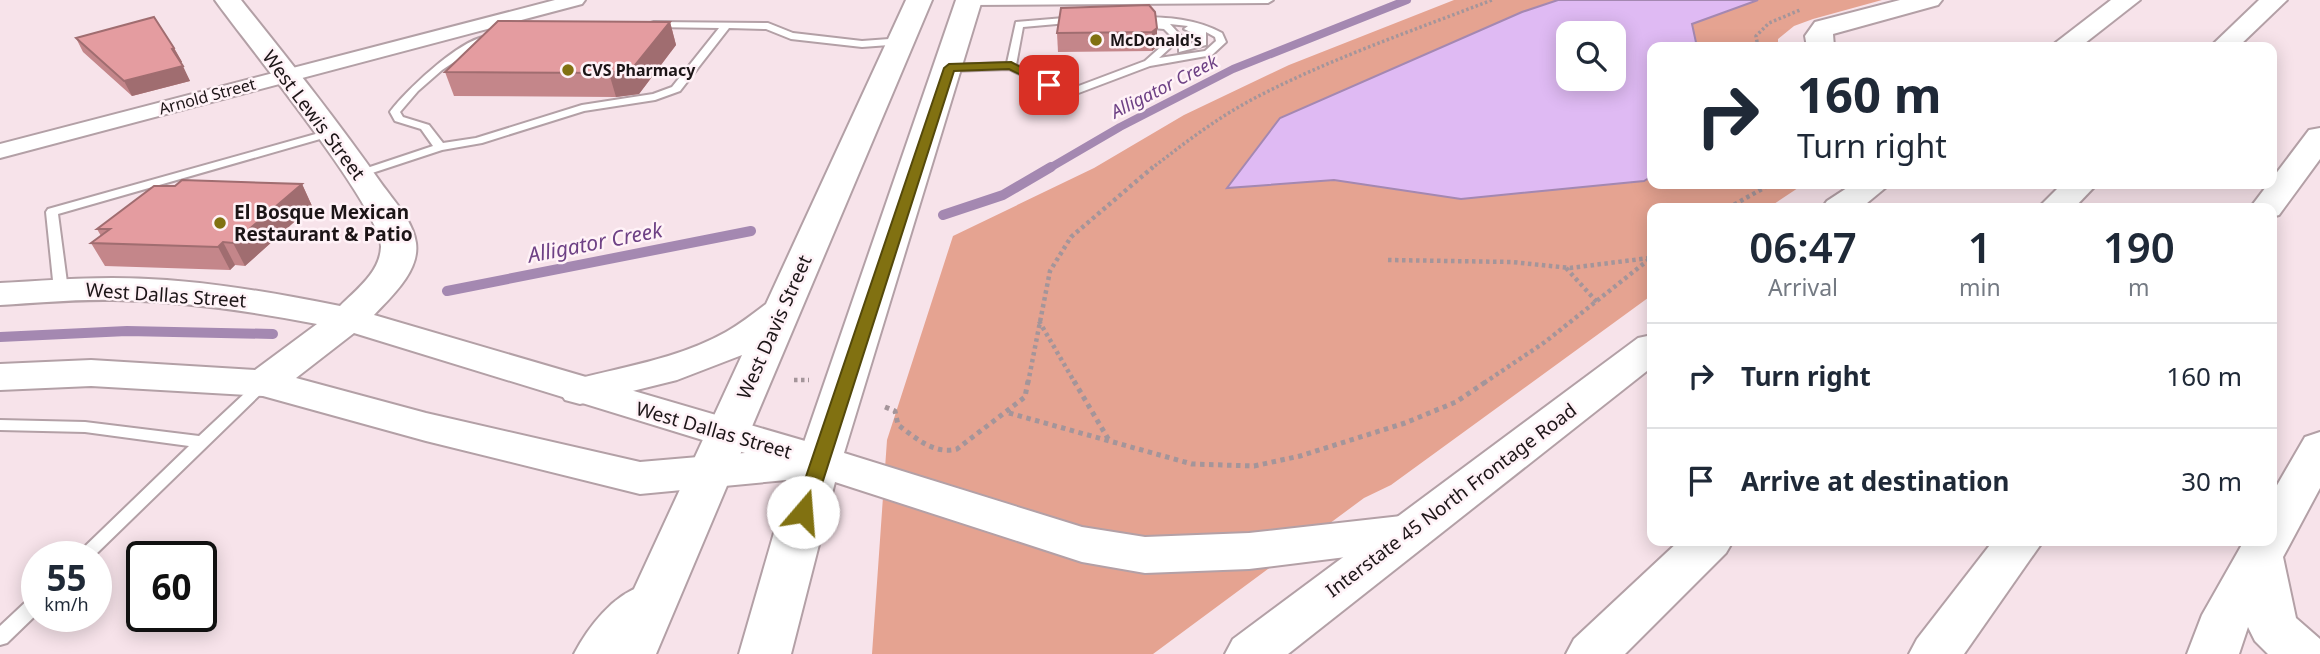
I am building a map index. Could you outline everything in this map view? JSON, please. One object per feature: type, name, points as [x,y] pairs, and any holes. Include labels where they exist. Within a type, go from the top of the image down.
[{"type":"main road","name":"West Lewis Street","points":[[228,0],[359,174],[393,225],[399,244],[397,262],[381,286],[348,319],[264,383]]},
{"type":"main road","name":"West Davis Street","points":[[630,654],[919,0]]},
{"type":"main road","points":[[1820,42],[1818,36],[1824,28],[1929,0]]},
{"type":"main road","points":[[2070,42],[2126,0]]},
{"type":"main road","points":[[2228,42],[2274,0]]},
{"type":"main road","points":[[765,654],[820,461],[969,1]]},
{"type":"main road","points":[[903,41],[909,55],[923,64],[949,68]]},
{"type":"main road","points":[[2271,203],[2320,137]]},
{"type":"main road","points":[[1846,203],[1867,189]]},
{"type":"main road","points":[[2060,203],[2076,189]]},
{"type":"main road","name":"West Dallas Street","points":[[0,294],[112,289],[182,293],[262,302],[348,319],[580,391],[719,453],[820,461]]},
{"type":"main road","points":[[580,391],[655,374],[696,360],[741,340],[781,311]]},
{"type":"main road","name":"Interstate 45 North Frontage Road","points":[[1251,654],[1647,351]]},
{"type":"main road","name":"West Dallas Street","points":[[0,377],[90,373],[264,383],[426,427],[640,478],[719,453]]},
{"type":"main road","points":[[2277,524],[2320,447]]},
{"type":"main road","points":[[820,461],[1082,544],[1145,555],[1249,551],[1410,532]]},
{"type":"main road","points":[[1592,654],[1704,546]]},
{"type":"main road","points":[[1935,654],[2015,546]]},
{"type":"main road","points":[[2213,654],[2227,615],[2265,546]]},
{"type":"main road","points":[[2266,546],[2273,627],[2302,654]]},
{"type":"main road","points":[[600,654],[662,583]]},
{"type":"street","name":"Arnold Street","points":[[0,151],[576,0]]},
{"type":"lane","points":[[969,1],[1268,0]]},
{"type":"lane","points":[[1011,66],[1019,24],[1088,23]]},
{"type":"lane","points":[[949,68],[1011,66],[1068,94],[1148,63],[1208,52],[1221,42],[1219,35],[1188,24],[1127,23],[1167,26],[1202,33],[1203,43],[1160,54]]},
{"type":"lane","points":[[643,25],[768,26],[791,36],[862,44],[903,41]]},
{"type":"lane","points":[[359,174],[440,147],[478,141],[582,108],[618,104],[676,89],[726,25]]},
{"type":"lane","points":[[1148,63],[1177,37],[1167,26]]},
{"type":"lane","points":[[440,147],[425,127],[400,119],[395,112],[404,98],[469,46],[503,34]]},
{"type":"lane","points":[[61,290],[52,212],[330,133]]},
{"type":"lane","points":[[100,541],[264,383]]},
{"type":"lane","points":[[0,425],[85,427],[203,442]]},
{"type":"lane","points":[[0,638],[21,618]]},
{"type":"path","points":[[885,407],[895,411],[898,425],[935,450],[946,452],[957,449],[1026,397],[1047,277],[1065,245],[1112,199],[1191,138],[1251,100],[1307,73],[1492,0]]},
{"type":"path","points":[[1758,42],[1756,36],[1769,23],[1802,10]]},
{"type":"path","points":[[1737,203],[1762,189]]},
{"type":"path","points":[[1388,260],[1512,262],[1566,268],[1647,258]]},
{"type":"path","points":[[1008,412],[1168,459],[1220,466],[1265,464],[1337,446],[1456,402],[1498,376],[1597,302],[1647,260]]},
{"type":"path","points":[[1566,268],[1597,302]]},
{"type":"path","points":[[1039,320],[1111,443]]},
{"type":"shaded area","points":[[1454,0],[1882,0],[1794,26],[1778,39],[1778,42],[1647,42],[1647,189],[1796,189],[1776,203],[1647,203],[1647,299],[1391,485],[1364,498],[1153,654],[872,654],[887,440],[953,236],[1094,168],[1184,115],[1289,65]]},
{"type":"shaded area","points":[[1558,0],[1758,0],[1692,24],[1696,42],[1647,42],[1647,179],[1644,181],[1461,199],[1334,180],[1227,188],[1280,118],[1522,12]]},
{"type":"building","points":[[1149,5],[1155,12],[1157,28],[1152,32],[1057,33],[1061,8]]},
{"type":"building","points":[[154,17],[183,66],[124,81],[76,38]]},
{"type":"building","points":[[498,21],[670,22],[632,69],[609,73],[445,72]]},
{"type":"building","points":[[182,180],[302,184],[233,243],[223,242],[218,247],[91,243],[110,229],[97,229],[154,186],[175,186]]},
{"type":"waterway","name":"Alligator Creek","points":[[1048,169],[1120,127],[1233,69],[1407,0]]},
{"type":"waterway","name":"Alligator Creek","points":[[943,215],[1003,195],[1051,167]]},
{"type":"waterway","name":"Alligator Creek","points":[[447,291],[751,231]]},
{"type":"waterway","name":"Alligator Creek","points":[[0,337],[127,331],[273,334]]},
{"type":"place","name":"McDonald's","points":[[1096,40]]},
{"type":"place","name":"CVS Pharmacy","points":[[568,70]]},
{"type":"place","name":"El Bosque Mexican Restaurant & Patio","points":[[220,223]]},
{"type":"route","points":[[803,512],[949,68],[1011,66],[1049,85]]}]
